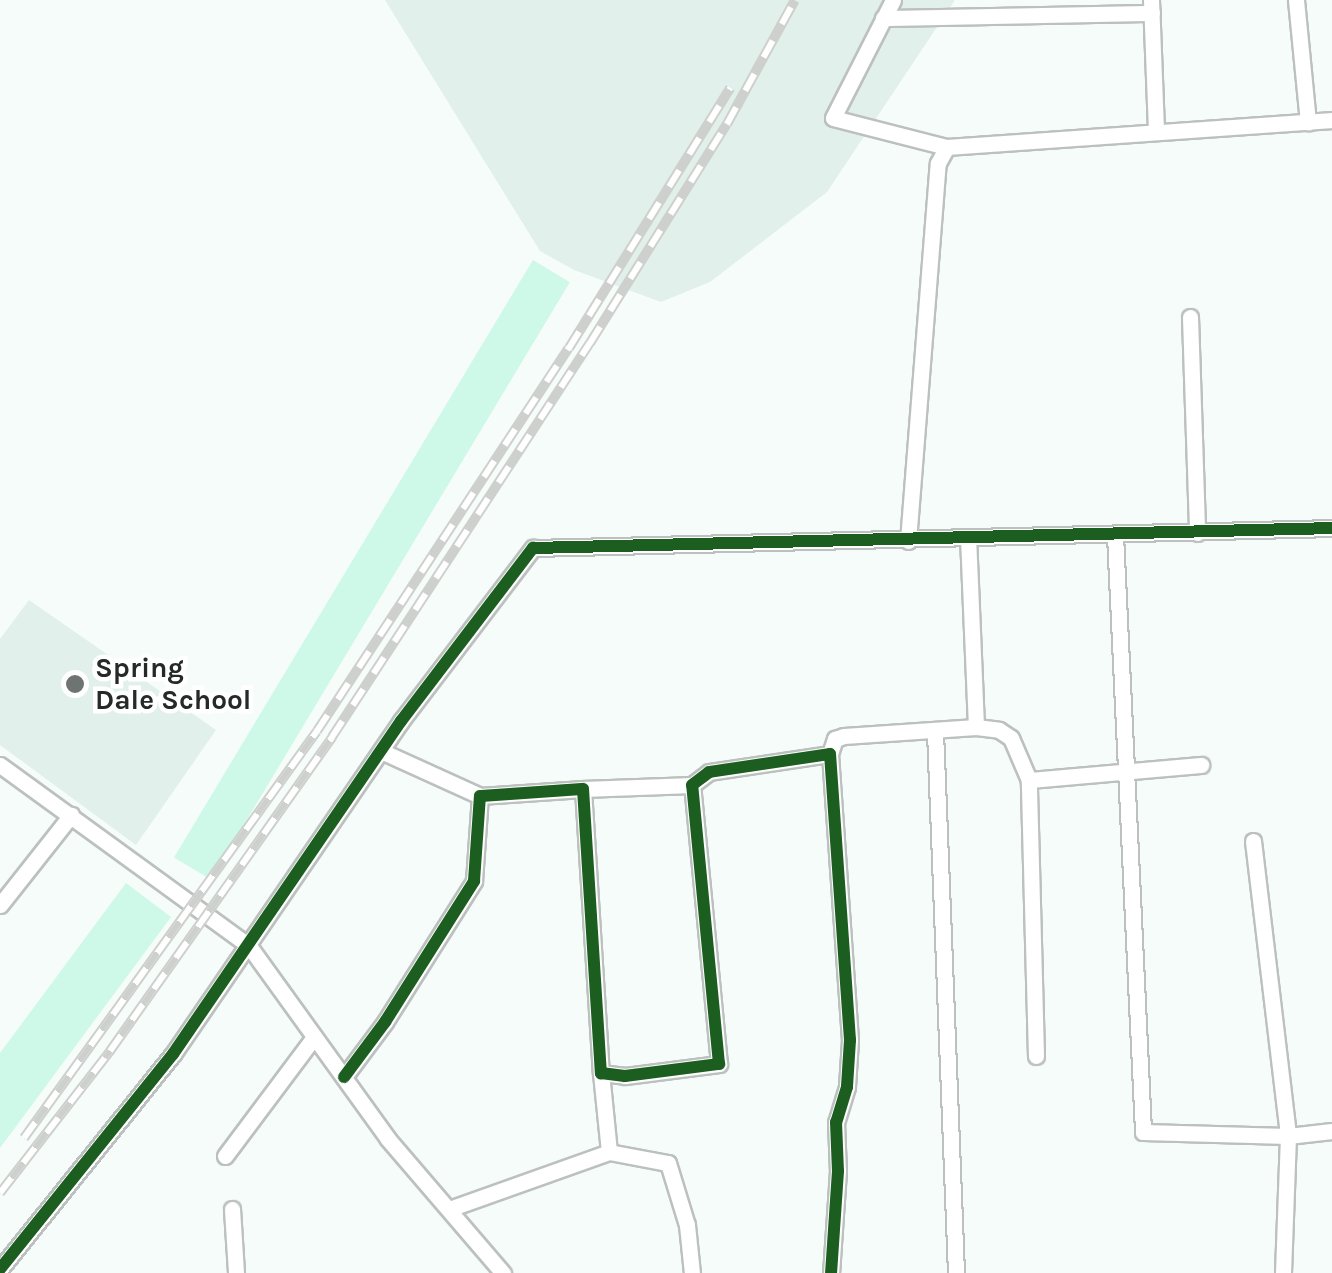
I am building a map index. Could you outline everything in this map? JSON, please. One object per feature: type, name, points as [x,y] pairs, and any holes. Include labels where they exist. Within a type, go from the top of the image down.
[{"type":"street","points":[[893,0],[832,118],[947,147],[1332,120]]},
{"type":"street","points":[[1296,0],[1308,122]]},
{"type":"street","points":[[883,18],[1152,6],[1156,132]]},
{"type":"street","points":[[908,542],[938,163],[947,147]]},
{"type":"street","points":[[1190,317],[1198,533]]},
{"type":"street","points":[[2,1270],[173,1054],[381,751],[532,548],[908,542],[1332,528]]},
{"type":"street","points":[[1116,535],[1143,1132],[1288,1136],[1332,1131]]},
{"type":"street","points":[[968,540],[976,726]]},
{"type":"street","points":[[831,1273],[838,1171],[836,1122],[847,1087],[850,1040],[830,754],[836,740],[844,736],[976,726],[999,730],[1011,738],[1029,780],[1036,1056]]},
{"type":"street","points":[[935,732],[956,1273]]},
{"type":"street","points":[[381,751],[480,796],[692,785],[708,772],[830,754]]},
{"type":"street","points":[[0,765],[249,946],[388,1139],[503,1273]]},
{"type":"street","points":[[1029,780],[1201,766]]},
{"type":"street","points":[[601,1073],[625,1076],[719,1064],[692,785]]},
{"type":"street","points":[[583,790],[608,1152]]},
{"type":"street","points":[[344,1078],[385,1022],[474,880],[480,796]]},
{"type":"street","points":[[0,905],[71,815]]},
{"type":"street","points":[[1253,841],[1288,1136],[1282,1273]]},
{"type":"street","points":[[225,1156],[314,1037]]},
{"type":"street","points":[[450,1209],[608,1152],[668,1162],[687,1225],[692,1273]]},
{"type":"street","points":[[232,1210],[236,1273]]},
{"type":"shaded area","points":[[385,0],[955,0],[827,192],[710,282],[661,302],[574,270],[540,251]]},
{"type":"shaded area","name":"Spring Dale School","points":[[29,600],[216,730],[136,845],[0,745],[0,639]]},
{"type":"green space","points":[[533,260],[570,282],[211,880],[174,857]]},
{"type":"green space","points":[[126,883],[171,917],[0,1148],[0,1053]]},
{"type":"railway","points":[[0,1193],[110,1051],[332,737],[590,343],[727,124],[795,0]]},
{"type":"railway","points":[[24,1138],[317,731],[569,348],[730,88]]},
{"type":"cycle path","points":[[0,1269],[173,1054],[401,721],[533,548],[1332,528]]},
{"type":"cycle path","points":[[344,1077],[385,1022],[474,881],[480,796],[583,789],[601,1073],[625,1076],[719,1064],[692,785],[709,772],[830,754],[850,1040],[847,1087],[836,1122],[838,1171],[831,1273]]},
{"type":"place","name":"Spring Dale School","points":[[75,684]]}]
